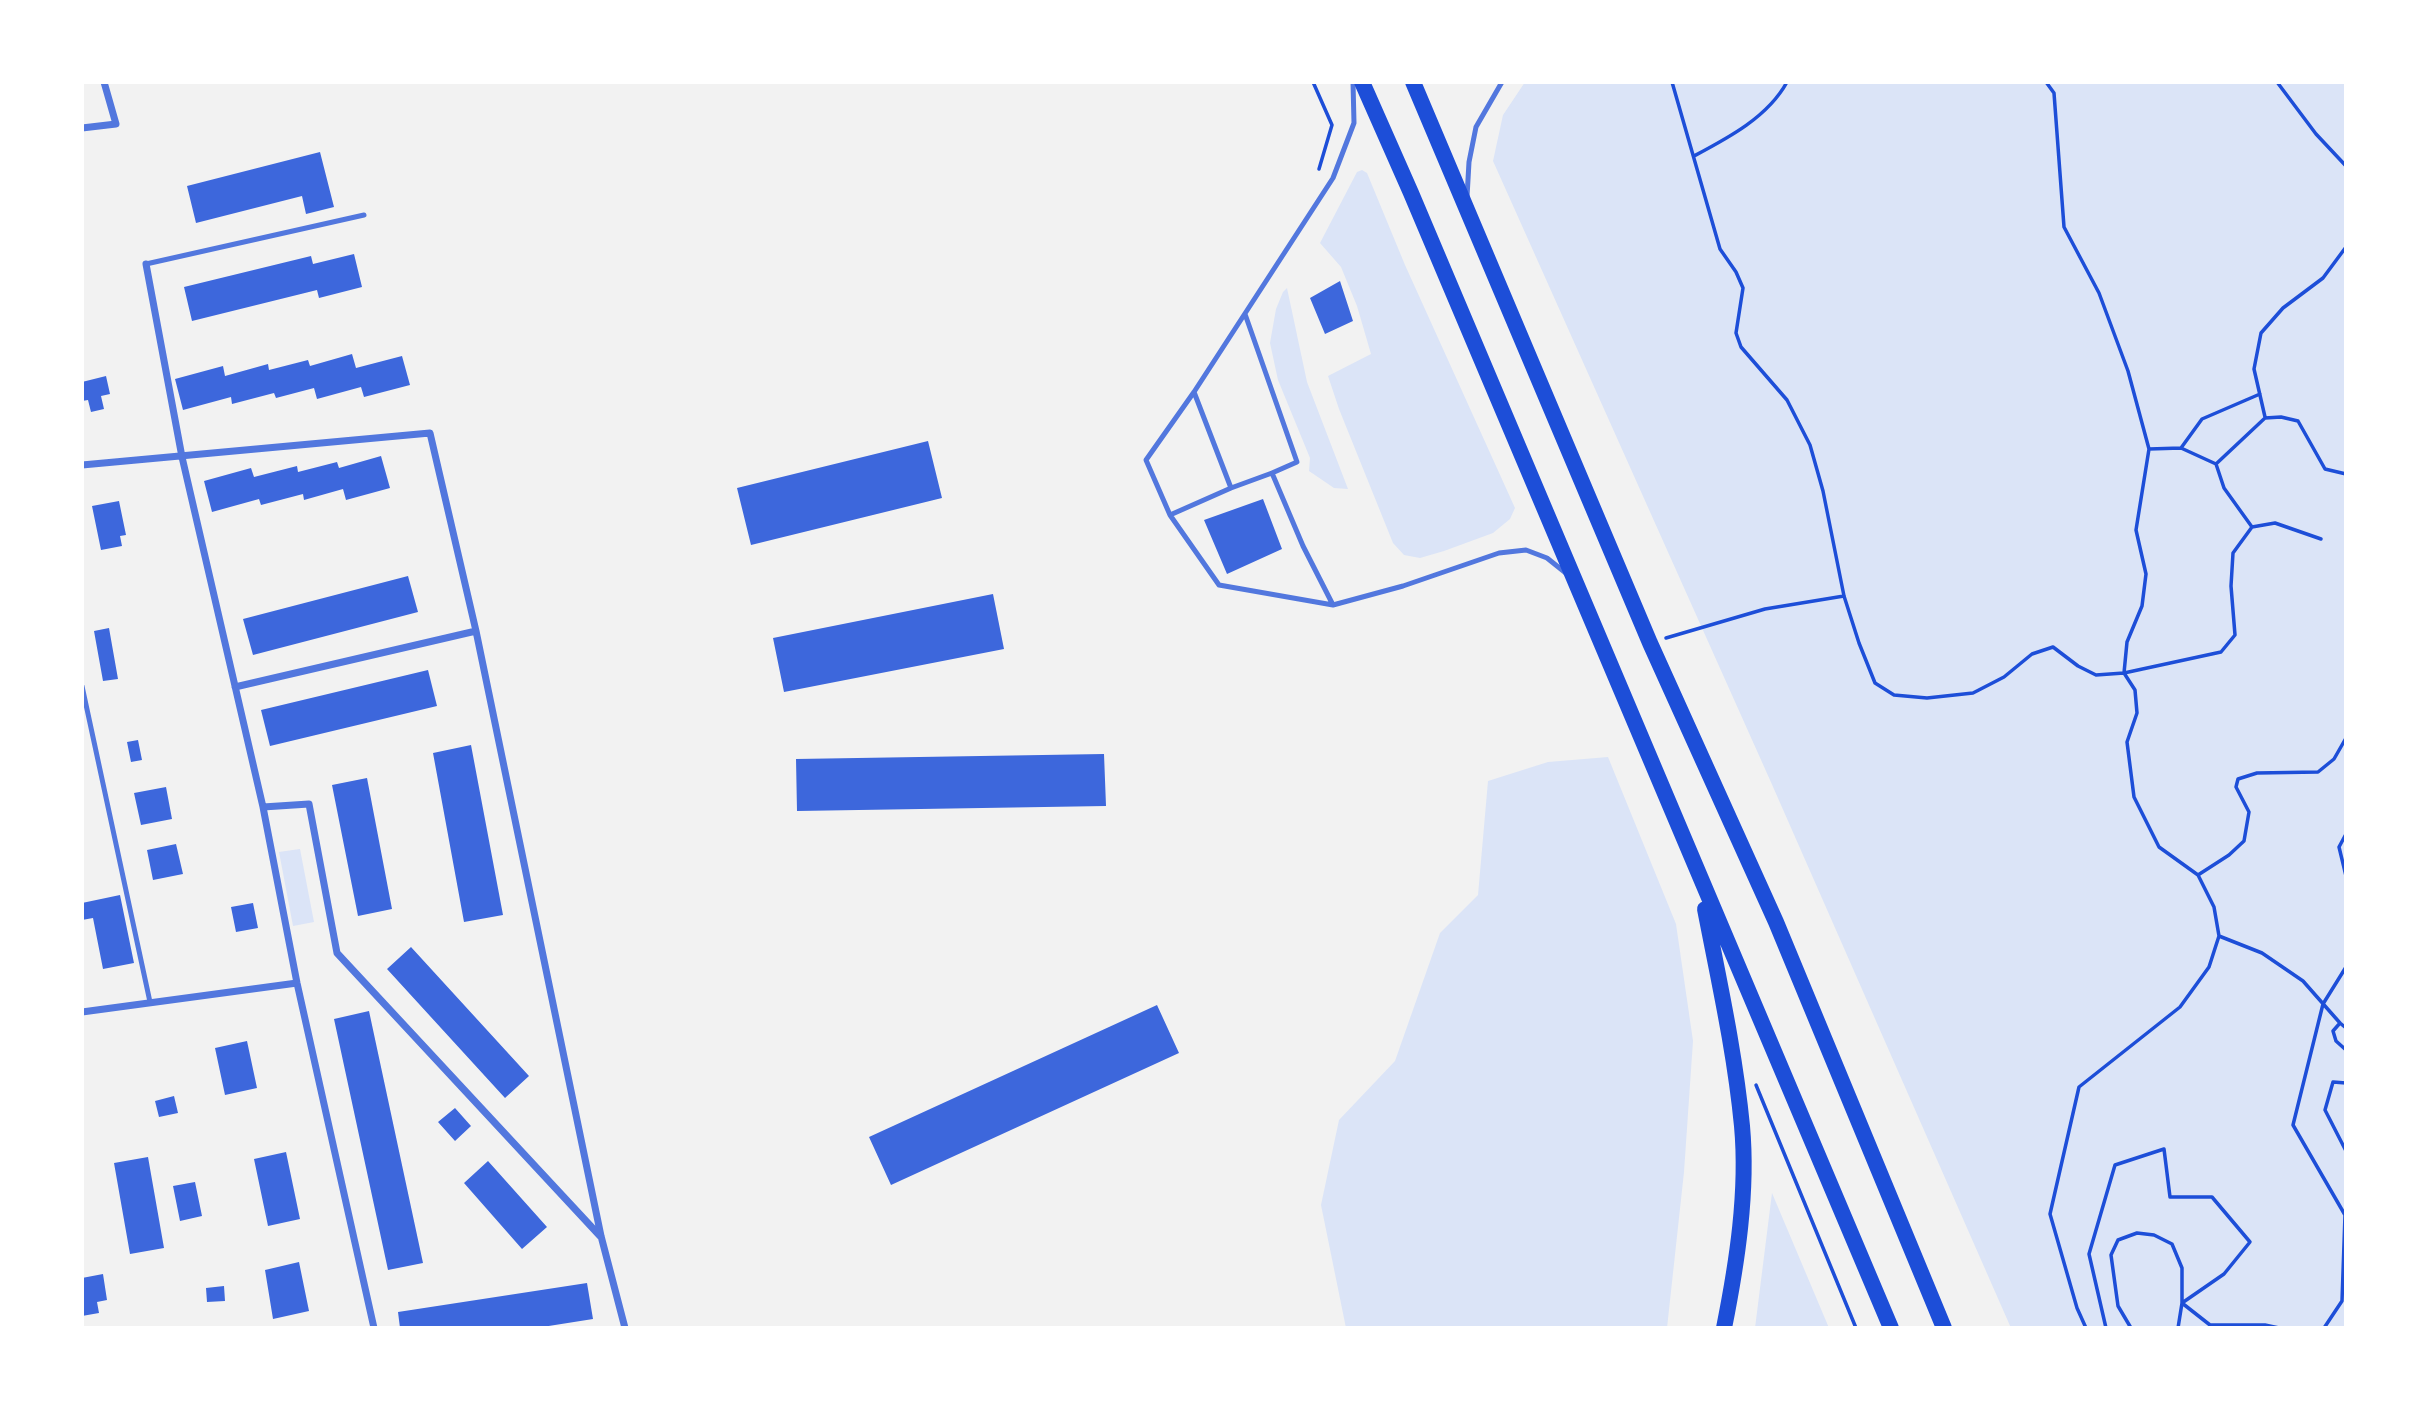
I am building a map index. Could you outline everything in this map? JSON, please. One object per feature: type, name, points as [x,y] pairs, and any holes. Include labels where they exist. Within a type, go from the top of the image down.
[{"type":"highway","points":[[1362,82],[1891,1328]]},
{"type":"highway","points":[[1413,82],[1650,643],[1776,922],[1944,1328]]},
{"type":"highway","points":[[1700,879],[1734,1061],[1742,1128],[1742,1182],[1737,1247],[1724,1328]]},
{"type":"street","points":[[82,128],[116,124],[104,82]]},
{"type":"street","points":[[146,264],[182,457],[263,807],[297,983],[373,1328]]},
{"type":"street","points":[[82,465],[429,433],[477,631],[601,1236],[625,1328]]},
{"type":"street","points":[[235,687],[477,631]]},
{"type":"street","points":[[263,807],[309,804],[337,953],[601,1236]]},
{"type":"street","points":[[82,1012],[297,983]]},
{"type":"lane","points":[[1353,82],[1354,123],[1333,178],[1194,392],[1146,460],[1170,515],[1219,585],[1333,606],[1403,586],[1499,553],[1526,550],[1547,558],[1574,579]]},
{"type":"lane","points":[[1467,207],[1469,162],[1476,127],[1502,82]]},
{"type":"lane","points":[[146,264],[364,215]]},
{"type":"lane","points":[[1170,515],[1297,462],[1245,314]]},
{"type":"lane","points":[[1194,392],[1231,488]]},
{"type":"lane","points":[[1272,473],[1303,546],[1333,606]]},
{"type":"lane","points":[[82,686],[150,1002]]},
{"type":"path","points":[[1314,82],[1332,125],[1319,169]]},
{"type":"path","points":[[1672,82],[1720,249],[1743,288],[1736,333],[1741,347],[1787,400],[1810,444],[1823,491],[1844,596],[1875,683],[1894,695],[1927,698],[1973,693],[2004,677],[2032,654],[2053,647],[2078,666],[2096,675],[2124,673],[2221,652],[2235,635],[2231,586],[2233,554],[2252,527],[2276,523],[2321,539]]},
{"type":"path","points":[[1694,156],[1733,135],[1779,97],[1787,82]]},
{"type":"path","points":[[2046,82],[2054,93],[2064,227],[2099,293],[2128,371],[2149,449],[2136,530],[2146,574],[2143,606],[2127,642],[2124,673],[2134,690],[2137,713],[2127,742],[2134,797],[2159,847],[2198,875],[2214,907],[2219,936],[2209,967],[2180,1007],[2079,1087],[2050,1214],[2077,1308],[2086,1328]]},
{"type":"path","points":[[2277,82],[2316,134],[2346,166]]},
{"type":"path","points":[[2265,418],[2254,369],[2261,333],[2283,309],[2323,278],[2346,247]]},
{"type":"path","points":[[2181,448],[2202,419],[2260,394]]},
{"type":"path","points":[[2216,464],[2265,418],[2281,417],[2298,421],[2325,469],[2346,474]]},
{"type":"path","points":[[2149,449],[2181,448],[2216,464],[2224,488],[2252,527]]},
{"type":"path","points":[[1650,643],[1765,609],[1844,596]]},
{"type":"path","points":[[2198,875],[2229,855],[2244,841],[2249,812],[2236,788],[2238,779],[2257,773],[2318,772],[2334,759],[2346,738]]},
{"type":"path","points":[[2346,834],[2339,847],[2346,876]]},
{"type":"path","points":[[2219,936],[2262,953],[2303,981],[2346,1028]]},
{"type":"path","points":[[2324,1328],[2342,1301],[2346,1215],[2293,1125],[2323,1004],[2346,967]]},
{"type":"path","points":[[2340,1023],[2333,1031],[2336,1041],[2346,1050]]},
{"type":"path","points":[[1734,1061],[1747,1062],[1856,1328]]},
{"type":"path","points":[[2346,1083],[2333,1082],[2325,1110],[2346,1152]]},
{"type":"path","points":[[2106,1328],[2089,1254],[2115,1166],[2164,1149],[2170,1197],[2212,1197],[2250,1242],[2224,1275],[2182,1303]]},
{"type":"path","points":[[2131,1328],[2118,1307],[2111,1255],[2118,1240],[2137,1233],[2154,1234],[2172,1244],[2182,1268],[2182,1303],[2178,1328]]},
{"type":"path","points":[[2182,1303],[2210,1325],[2265,1325],[2279,1328]]},
{"type":"shaded area","points":[[1525,82],[2346,82],[2346,1328],[2011,1328],[1493,161],[1503,115]]},
{"type":"shaded area","points":[[1362,170],[1367,173],[1405,265],[1515,508],[1510,519],[1493,533],[1420,558],[1404,555],[1393,543],[1328,376],[1371,354],[1357,306],[1341,267],[1320,243],[1357,172]]},
{"type":"shaded area","points":[[1287,288],[1307,382],[1348,489],[1334,488],[1309,471],[1310,458],[1278,380],[1270,343],[1276,309]]},
{"type":"shaded area","points":[[1608,757],[1676,924],[1693,1041],[1684,1172],[1667,1328],[1346,1328],[1321,1205],[1339,1120],[1395,1061],[1440,933],[1478,895],[1488,781],[1548,762]]},
{"type":"shaded area","points":[[300,849],[314,922],[293,926],[279,852]]},
{"type":"shaded area","points":[[1772,1193],[1829,1328],[1755,1328]]},
{"type":"building","points":[[320,152],[334,207],[306,214],[302,196],[196,223],[187,186]]},
{"type":"building","points":[[354,254],[362,287],[319,298],[317,290],[192,321],[184,287],[311,256],[313,264]]},
{"type":"building","points":[[1340,281],[1353,321],[1325,334],[1310,298]]},
{"type":"building","points":[[352,354],[356,368],[402,356],[410,385],[364,397],[361,387],[317,399],[314,388],[276,398],[274,393],[232,404],[231,397],[183,410],[175,379],[223,366],[225,376],[268,364],[269,370],[308,360],[310,366]]},
{"type":"building","points":[[106,376],[110,394],[101,396],[104,409],[91,412],[88,400],[82,401],[82,382]]},
{"type":"building","points":[[928,441],[942,498],[751,545],[737,488]]},
{"type":"building","points":[[381,456],[390,488],[346,500],[343,489],[304,500],[303,494],[261,505],[259,499],[212,512],[204,481],[251,468],[254,477],[297,466],[298,472],[337,462],[339,468]]},
{"type":"building","points":[[1263,499],[1282,549],[1227,574],[1204,520]]},
{"type":"building","points":[[119,501],[126,535],[120,536],[122,546],[101,550],[92,506]]},
{"type":"building","points":[[408,576],[418,612],[253,655],[243,619]]},
{"type":"building","points":[[993,594],[1004,649],[784,692],[773,638]]},
{"type":"building","points":[[109,628],[118,679],[103,681],[94,631]]},
{"type":"building","points":[[428,670],[437,706],[270,746],[261,710]]},
{"type":"building","points":[[138,740],[142,760],[131,762],[127,742]]},
{"type":"building","points":[[471,745],[503,915],[464,922],[433,753]]},
{"type":"building","points":[[1104,754],[1106,806],[797,811],[796,759]]},
{"type":"building","points":[[367,778],[392,909],[358,916],[332,785]]},
{"type":"building","points":[[166,787],[172,819],[141,825],[134,793]]},
{"type":"building","points":[[176,844],[183,874],[153,880],[147,850]]},
{"type":"building","points":[[120,895],[134,963],[103,969],[93,918],[82,920],[82,903]]},
{"type":"building","points":[[253,903],[258,928],[236,932],[231,907]]},
{"type":"building","points":[[411,947],[529,1076],[505,1098],[387,969]]},
{"type":"building","points":[[1157,1005],[1179,1053],[891,1185],[869,1137]]},
{"type":"building","points":[[369,1011],[423,1263],[388,1270],[334,1019]]},
{"type":"building","points":[[247,1041],[257,1088],[225,1095],[215,1048]]},
{"type":"building","points":[[174,1096],[178,1113],[159,1117],[155,1101]]},
{"type":"building","points":[[455,1108],[471,1126],[455,1141],[438,1122]]},
{"type":"building","points":[[286,1152],[300,1219],[268,1226],[254,1159]]},
{"type":"building","points":[[148,1157],[164,1248],[130,1254],[114,1163]]},
{"type":"building","points":[[488,1161],[547,1227],[522,1249],[464,1183]]},
{"type":"building","points":[[195,1182],[202,1216],[180,1221],[173,1186]]},
{"type":"building","points":[[299,1262],[309,1311],[273,1319],[265,1270]]},
{"type":"building","points":[[103,1274],[107,1300],[97,1302],[99,1313],[82,1316],[82,1278]]},
{"type":"building","points":[[587,1283],[593,1319],[536,1328],[400,1328],[398,1312]]},
{"type":"building","points":[[224,1286],[225,1301],[207,1302],[206,1288]]}]
